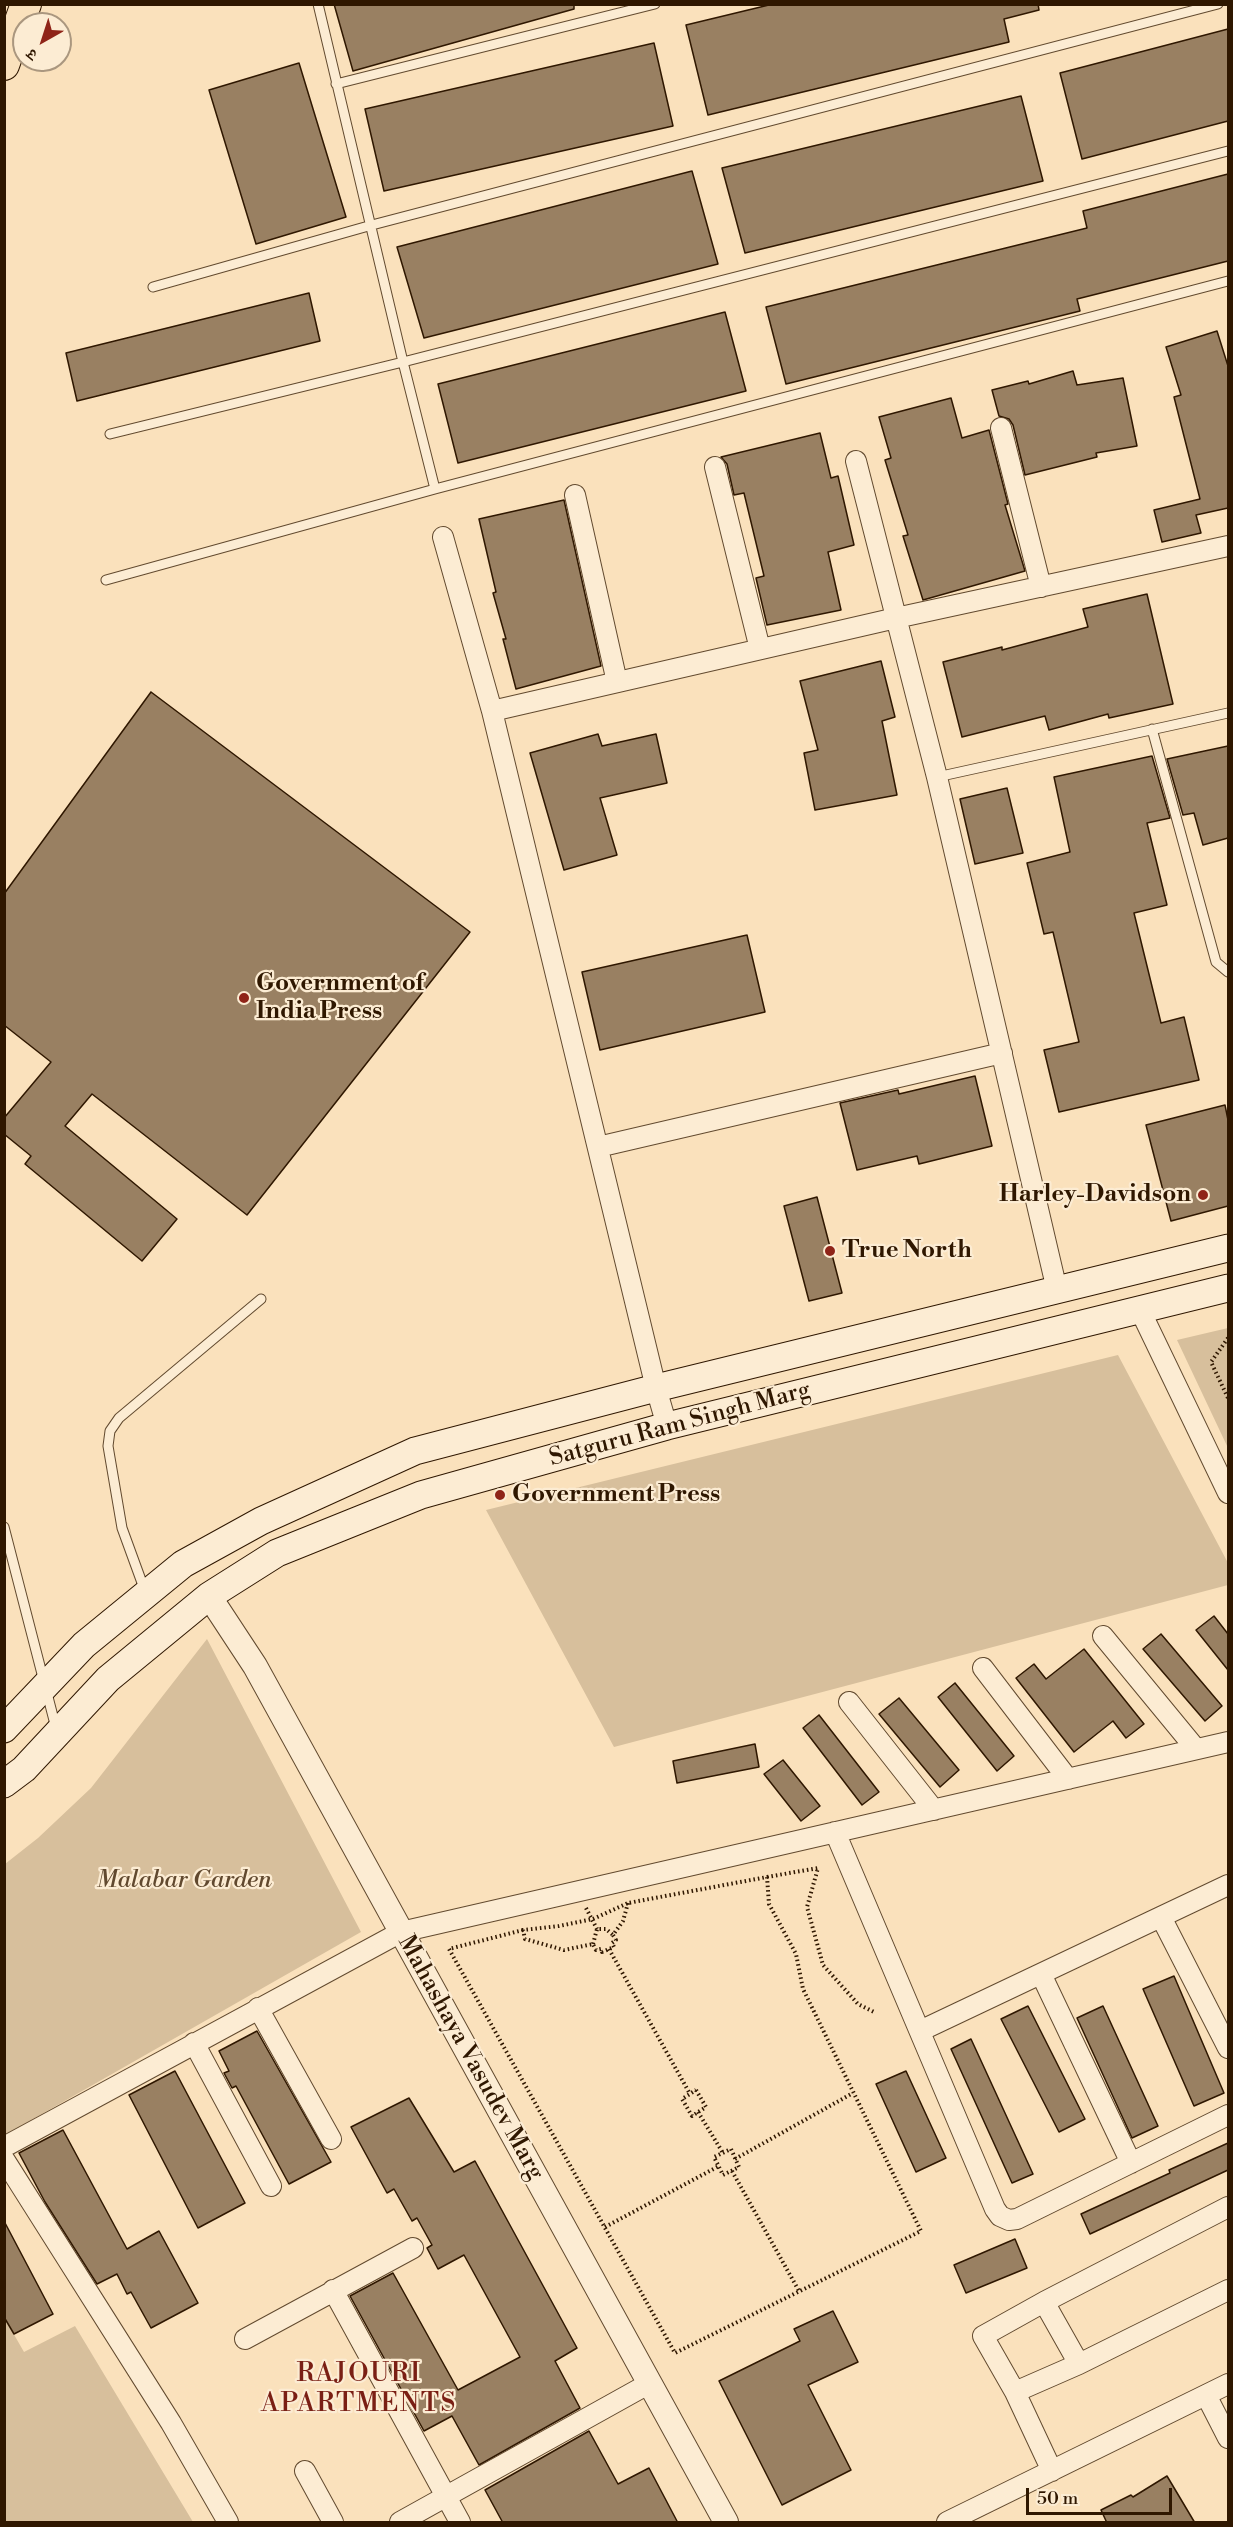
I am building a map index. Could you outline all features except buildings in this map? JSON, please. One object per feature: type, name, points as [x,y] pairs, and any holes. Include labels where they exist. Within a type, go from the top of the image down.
[{"type":"main road","points":[[4,65],[26,4]]},
{"type":"main road","name":"Satguru Ram Singh Marg","points":[[4,1729],[84,1645],[183,1563],[261,1521],[415,1451],[656,1388],[1228,1248]]},
{"type":"main road","name":"Satguru Ram Singh Marg","points":[[4,1784],[24,1769],[108,1679],[209,1596],[277,1553],[421,1495],[667,1426],[1228,1288]]},
{"type":"main road","points":[[183,1563],[209,1596]]},
{"type":"street","points":[[1001,428],[1041,587]]},
{"type":"street","points":[[856,461],[937,777],[1057,1290]]},
{"type":"street","points":[[716,467],[760,650]]},
{"type":"street","points":[[575,495],[618,682]]},
{"type":"street","points":[[443,537],[492,711],[667,1426]]},
{"type":"street","points":[[492,711],[897,618],[1228,546]]},
{"type":"street","points":[[597,1147],[1002,1053]]},
{"type":"street","points":[[1140,1310],[1228,1493]]},
{"type":"street","name":"Mahashaya Vasudev Marg","points":[[209,1596],[255,1666],[726,2523]]},
{"type":"street","points":[[1103,1636],[1196,1749]]},
{"type":"street","points":[[983,1668],[1068,1779]]},
{"type":"street","points":[[849,1702],[934,1810]]},
{"type":"street","points":[[4,2147],[401,1932],[1228,1742]]},
{"type":"street","points":[[835,1832],[1000,2217],[1009,2220],[1017,2219],[1228,2115]]},
{"type":"street","points":[[920,2031],[1228,1886]]},
{"type":"street","points":[[1161,1917],[1228,2048]]},
{"type":"street","points":[[1041,1974],[1131,2163]]},
{"type":"street","points":[[258,2008],[331,2139]]},
{"type":"street","points":[[194,2043],[271,2186]]},
{"type":"street","points":[[4,2159],[171,2423],[228,2523]]},
{"type":"street","points":[[1052,2471],[1015,2392],[983,2336],[1228,2207]]},
{"type":"street","points":[[245,2339],[413,2248]]},
{"type":"street","points":[[333,2290],[460,2523]]},
{"type":"street","points":[[1015,2392],[1079,2364],[1228,2290]]},
{"type":"street","points":[[1044,2302],[1079,2364]]},
{"type":"street","points":[[400,2523],[650,2383]]},
{"type":"street","points":[[947,2523],[1228,2384]]},
{"type":"street","points":[[1206,2395],[1228,2438]]},
{"type":"street","points":[[305,2471],[333,2523]]},
{"type":"lane","points":[[318,4],[435,489]]},
{"type":"lane","points":[[336,84],[655,4]]},
{"type":"lane","points":[[153,287],[372,225],[1218,4]]},
{"type":"lane","points":[[110,434],[403,362],[1228,151]]},
{"type":"lane","points":[[106,580],[435,489],[1228,281]]},
{"type":"lane","points":[[937,777],[1228,713]]},
{"type":"lane","points":[[1152,729],[1216,962],[1228,972]]},
{"type":"lane","points":[[146,1594],[122,1528],[109,1454],[110,1431],[118,1418],[261,1299]]},
{"type":"lane","points":[[4,1527],[58,1733]]},
{"type":"path","points":[[1228,1338],[1211,1362],[1228,1398]]},
{"type":"path","points":[[767,1877],[769,1904],[796,1954],[803,1989],[921,2231],[675,2353],[450,1949],[523,1930],[593,1919],[628,1903],[767,1877],[818,1868],[807,1907],[823,1965],[858,2004],[874,2012]]},
{"type":"path","points":[[613,1935],[628,1903]]},
{"type":"path","points":[[593,1919],[597,1929],[593,1944],[597,1950],[601,1949],[602,1952],[614,1947],[612,1943],[616,1940],[613,1935],[606,1929],[597,1929]]},
{"type":"path","points":[[523,1930],[525,1939],[564,1950],[593,1944]]},
{"type":"path","points":[[609,1949],[690,2094]]},
{"type":"path","points":[[696,2090],[706,2107],[692,2116],[682,2099],[690,2094],[696,2090]]},
{"type":"path","points":[[735,2159],[854,2093]]},
{"type":"path","points":[[698,2112],[723,2153]]},
{"type":"path","points":[[731,2149],[735,2159],[739,2167],[723,2175],[714,2157],[731,2149]]},
{"type":"path","points":[[605,2227],[719,2166]]},
{"type":"path","points":[[732,2171],[799,2292]]},
{"type":"green space","points":[[1228,1328],[1228,1448],[1177,1340]]},
{"type":"green space","points":[[1118,1355],[1228,1563],[1228,1585],[614,1747],[486,1510]]},
{"type":"green space","name":"Malabar Garden","points":[[207,1639],[361,1932],[5,2135],[5,1864],[38,1838],[91,1788]]},
{"type":"green space","points":[[4,2317],[24,2352],[75,2326],[193,2522],[5,2522]]},
{"type":"place","name":"Government of India Press","points":[[244,998]]},
{"type":"place","name":"Harley-Davidson","points":[[1203,1195]]},
{"type":"place","name":"True North","points":[[830,1251]]},
{"type":"place","name":"Government Press","points":[[500,1495]]},
{"type":"district","name":"RAJOURI APARTMENTS","points":[[359,2390]]}]
